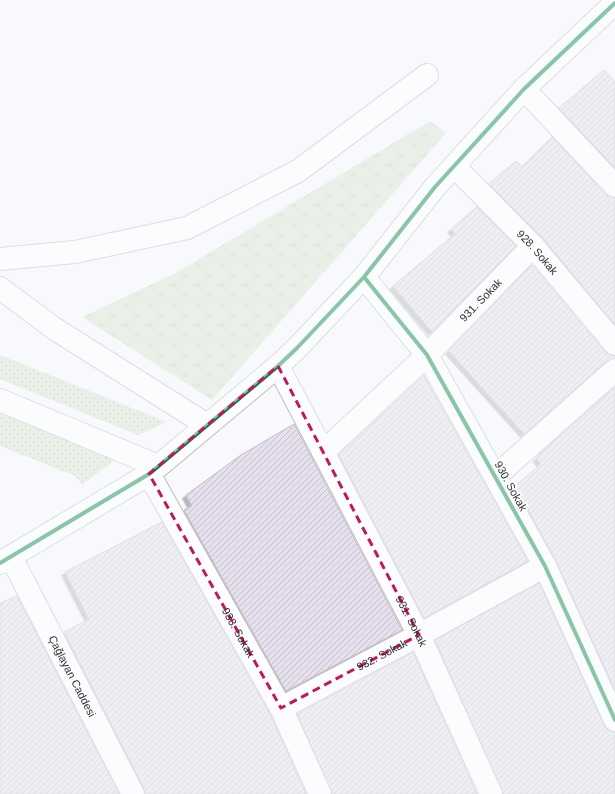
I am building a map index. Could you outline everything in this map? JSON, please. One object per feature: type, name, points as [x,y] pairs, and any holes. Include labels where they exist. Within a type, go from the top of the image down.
[{"type":"street","points":[[6,560],[154,470],[278,366],[364,277],[435,187],[524,89],[615,3]]},
{"type":"street","points":[[0,259],[75,252],[187,228],[298,171],[427,75]]},
{"type":"street","points":[[524,89],[615,186]]},
{"type":"street","name":"928. Sokak","points":[[454,166],[533,246],[615,344]]},
{"type":"street","name":"931. Sokak","points":[[323,452],[427,355],[533,246]]},
{"type":"street","name":"930. Sokak","points":[[364,277],[427,355],[496,476],[545,566],[615,720]]},
{"type":"street","points":[[0,288],[55,329],[207,425]]},
{"type":"street","name":"931. Sokak","points":[[278,366],[419,635],[491,794]]},
{"type":"street","points":[[496,476],[615,370]]},
{"type":"street","points":[[0,400],[154,470]]},
{"type":"street","name":"933. Sokak","points":[[154,470],[281,708],[320,794]]},
{"type":"street","name":"Çağlayan Caddesi","points":[[6,560],[133,794]]},
{"type":"street","name":"932. Sokak","points":[[281,708],[545,566]]},
{"type":"highlighted area","points":[[278,366],[419,635],[281,708],[149,474]]},
{"type":"green space","points":[[430,121],[446,133],[212,400],[82,317],[174,274]]},
{"type":"green space","points":[[0,355],[167,422],[138,435],[0,379]]},
{"type":"green space","points":[[0,411],[117,458],[82,485],[75,476],[0,446]]},
{"type":"building","points":[[604,70],[615,82],[615,168],[559,108]]},
{"type":"building","points":[[552,137],[606,195],[615,198],[615,325],[543,238],[489,184],[516,161],[522,167]]},
{"type":"building","points":[[477,207],[516,246],[432,332],[393,286],[455,234],[451,229]]},
{"type":"building","points":[[532,265],[605,352],[615,356],[615,358],[607,361],[524,434],[449,351]]},
{"type":"building","points":[[424,376],[528,561],[424,618],[339,455]]},
{"type":"building","points":[[615,387],[615,690],[556,561],[515,486],[541,464],[536,458],[542,454],[541,453]]},
{"type":"building","points":[[294,424],[402,630],[286,691],[184,510],[192,506],[186,495],[241,455]]},
{"type":"building","points":[[162,522],[270,714],[306,794],[145,794],[144,788],[64,632],[89,619],[65,572]]},
{"type":"building","points":[[539,583],[604,725],[608,730],[615,732],[615,794],[503,794],[435,640]]},
{"type":"building","points":[[17,596],[119,794],[0,794],[0,603]]},
{"type":"building","points":[[413,652],[477,794],[332,794],[297,714]]},
{"type":"cycle path","points":[[0,563],[149,474],[278,366],[364,277],[435,187],[524,89],[615,3]]},
{"type":"cycle path","points":[[364,277],[427,355],[545,566],[615,720]]}]
